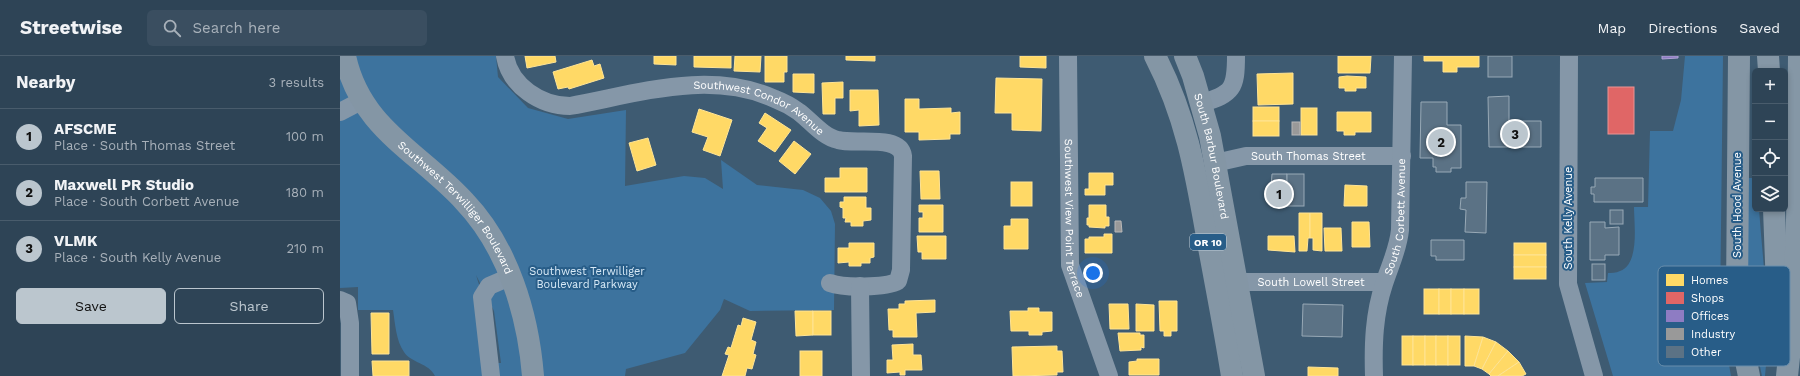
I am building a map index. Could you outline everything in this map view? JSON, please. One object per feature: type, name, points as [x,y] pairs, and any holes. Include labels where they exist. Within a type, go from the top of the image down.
[{"type":"highway","points":[[1768,56],[1768,68]]},
{"type":"highway","points":[[1790,350],[1793,325],[1797,244],[1799,56]]},
{"type":"highway","points":[[1774,212],[1776,266]]},
{"type":"highway","points":[[1790,318],[1793,325]]},
{"type":"highway","points":[[1787,376],[1788,366]]},
{"type":"main road","name":"Southwest Terwilliger Boulevard","points":[[345,56],[352,81],[361,101],[384,128],[453,190],[476,214],[495,244],[510,277],[527,328],[534,376]]},
{"type":"main road","name":"OR 10","points":[[1155,56],[1172,90],[1187,134],[1199,188],[1232,376]]},
{"type":"main road","name":"South Barbur Boulevard","points":[[1185,56],[1202,104],[1215,162],[1254,376]]},
{"type":"main road","name":"South Hood Avenue","points":[[1737,266],[1739,56]]},
{"type":"main road","name":"South Hood Avenue","points":[[1747,366],[1749,376]]},
{"type":"street","name":"Southwest Condor Avenue","points":[[505,56],[509,70],[520,84],[537,98],[561,106],[570,106],[685,85],[725,85],[762,93],[789,106],[834,140],[851,143],[888,142],[896,144],[902,151],[903,156],[901,270],[898,281],[892,284],[860,286]]},
{"type":"street","name":"Southwest View Point Terrace","points":[[1068,56],[1070,266],[1109,376]]},
{"type":"street","points":[[1202,104],[1218,98],[1232,88],[1235,81],[1236,56]]},
{"type":"street","name":"South Corbett Avenue","points":[[1374,376],[1374,328],[1384,282],[1399,241],[1403,56]]},
{"type":"street","name":"South Kelly Avenue","points":[[1569,56],[1568,284],[1594,376]]},
{"type":"street","points":[[340,112],[361,101]]},
{"type":"street","name":"South Thomas Street","points":[[1215,162],[1246,156],[1402,156]]},
{"type":"street","points":[[491,376],[482,296],[489,286],[510,277]]},
{"type":"street","name":"South Lowell Street","points":[[1237,282],[1384,282]]},
{"type":"street","points":[[830,284],[838,286],[860,286],[861,376]]},
{"type":"street","points":[[344,301],[350,323],[350,376]]},
{"type":"green space","name":"Southwest Terwilliger Boulevard Parkway","points":[[340,56],[496,56],[498,77],[528,108],[568,119],[626,110],[625,186],[684,176],[705,178],[723,189],[721,160],[757,185],[803,190],[820,198],[831,211],[835,224],[834,310],[750,311],[724,299],[720,310],[685,353],[626,369],[625,376],[435,376],[429,368],[407,356],[401,348],[395,326],[393,310],[358,310],[358,287],[340,288]],"holes":[[[476,275],[494,311],[501,363],[497,363],[483,297]]]},
{"type":"green space","points":[[1685,56],[1723,56],[1721,266],[1658,266],[1658,366],[1729,366],[1731,376],[1613,376],[1585,283],[1607,282],[1608,273],[1620,271],[1626,267],[1631,260],[1635,232],[1634,207],[1648,207],[1650,131],[1673,131],[1681,100]]},
{"type":"green space","points":[[1747,178],[1752,178],[1752,212],[1759,212],[1764,266],[1748,266]]},
{"type":"green space","points":[[1760,366],[1766,366],[1765,376],[1762,376]]},
{"type":"building: Homes","points":[[525,56],[555,56],[556,62],[527,68]]},
{"type":"building: Homes","points":[[654,56],[676,56],[676,65],[654,64]]},
{"type":"building: Homes","points":[[694,56],[731,56],[731,68],[694,67]]},
{"type":"building: Homes","points":[[735,56],[761,56],[760,72],[734,71]]},
{"type":"building: Homes","points":[[765,56],[787,56],[787,72],[784,72],[784,82],[765,82]]},
{"type":"building: Homes","points":[[846,56],[875,56],[875,61],[846,60]]},
{"type":"building: Homes","points":[[1020,56],[1046,56],[1046,68],[1020,67]]},
{"type":"building: Homes","points":[[1338,56],[1371,56],[1370,73],[1338,73]]},
{"type":"building: Homes","points":[[1424,56],[1479,56],[1479,67],[1457,67],[1457,72],[1443,72],[1443,61],[1424,61]]},
{"type":"building: Homes","points":[[592,60],[594,66],[600,64],[604,78],[569,89],[568,87],[558,89],[553,72]]},
{"type":"building: Homes","points":[[1293,73],[1293,104],[1258,105],[1257,74]]},
{"type":"building: Homes","points":[[793,74],[814,74],[814,93],[793,92]]},
{"type":"building: Homes","points":[[1339,77],[1366,77],[1366,88],[1356,88],[1356,91],[1345,91],[1345,88],[1339,88]]},
{"type":"building: Homes","points":[[996,78],[1042,79],[1041,131],[1012,130],[1012,113],[995,113]]},
{"type":"building: Homes","points":[[843,82],[843,98],[835,98],[835,114],[823,114],[822,83]]},
{"type":"building: Homes","points":[[850,90],[878,90],[879,125],[859,126],[859,110],[850,111]]},
{"type":"building: Homes","points":[[905,99],[919,99],[919,109],[951,108],[951,113],[960,112],[960,134],[950,134],[950,139],[919,140],[919,132],[905,132]]},
{"type":"building: Homes","points":[[1253,107],[1279,107],[1279,121],[1253,121]]},
{"type":"building: Homes","points":[[1301,108],[1317,108],[1317,135],[1301,135]]},
{"type":"building: Homes","points":[[699,109],[732,120],[720,156],[703,150],[708,137],[692,132]]},
{"type":"building: Homes","points":[[1337,112],[1371,112],[1371,132],[1355,132],[1355,135],[1344,135],[1344,131],[1337,131]]},
{"type":"building: Homes","points":[[765,113],[791,130],[775,152],[758,141],[767,128],[759,123]]},
{"type":"building: Homes","points":[[1253,121],[1279,121],[1279,136],[1253,136]]},
{"type":"building: Homes","points":[[648,138],[656,165],[637,171],[629,143]]},
{"type":"building: Homes","points":[[794,141],[811,154],[795,174],[779,161]]},
{"type":"building: Homes","points":[[840,168],[867,168],[867,192],[825,192],[825,178],[840,178]]},
{"type":"building: Homes","points":[[920,171],[939,171],[940,199],[921,199]]},
{"type":"building: Homes","points":[[1089,173],[1113,173],[1113,185],[1105,185],[1105,195],[1085,195],[1085,189],[1089,189]]},
{"type":"building: Homes","points":[[1011,182],[1032,182],[1032,206],[1011,206]]},
{"type":"building: Homes","points":[[1345,185],[1367,186],[1367,206],[1344,206]]},
{"type":"building: Homes","points":[[844,197],[866,197],[866,208],[871,208],[871,220],[863,221],[863,226],[851,226],[851,222],[845,222],[846,218],[843,218],[843,208],[840,207],[840,202],[844,202]]},
{"type":"building: Homes","points":[[919,205],[943,205],[943,232],[919,232],[919,218],[923,218],[923,212],[919,212]]},
{"type":"building: Homes","points":[[1089,205],[1106,205],[1106,217],[1109,217],[1109,226],[1105,226],[1105,228],[1089,227],[1089,225],[1087,225],[1087,218],[1089,218]]},
{"type":"building: Homes","points":[[1299,213],[1310,213],[1310,238],[1308,238],[1307,251],[1299,251]]},
{"type":"building: Homes","points":[[1310,213],[1322,213],[1322,251],[1313,250],[1313,238],[1310,238]]},
{"type":"building: Homes","points":[[1011,219],[1028,219],[1028,249],[1004,249],[1004,226],[1011,226]]},
{"type":"building: Homes","points":[[1352,222],[1369,222],[1370,247],[1352,247]]},
{"type":"building: Homes","points":[[1324,228],[1341,228],[1342,251],[1325,251]]},
{"type":"building: Homes","points":[[1104,234],[1112,234],[1112,253],[1085,253],[1085,239],[1089,239],[1089,237],[1104,237]]},
{"type":"building: Homes","points":[[917,236],[946,236],[946,259],[922,259],[922,252],[918,252]]},
{"type":"building: Homes","points":[[1268,236],[1294,236],[1295,252],[1268,250]]},
{"type":"building: Homes","points":[[849,243],[874,243],[874,257],[870,258],[870,263],[861,263],[861,266],[849,266],[849,262],[838,263],[838,248],[849,248]]},
{"type":"building: Homes","points":[[1514,243],[1546,243],[1546,255],[1514,255]]},
{"type":"building: Homes","points":[[1514,255],[1546,255],[1546,267],[1514,267]]},
{"type":"building: Homes","points":[[1514,267],[1546,267],[1546,279],[1514,279]]},
{"type":"building: Homes","points":[[1424,289],[1439,289],[1439,314],[1424,314]]},
{"type":"building: Homes","points":[[1439,289],[1451,289],[1451,314],[1439,314]]},
{"type":"building: Homes","points":[[1451,289],[1464,289],[1464,314],[1451,314]]},
{"type":"building: Homes","points":[[1464,289],[1479,289],[1479,314],[1464,314]]},
{"type":"building: Homes","points":[[935,300],[935,312],[916,313],[917,337],[893,337],[893,330],[889,330],[888,309],[899,309],[899,304],[905,304],[905,301]]},
{"type":"building: Homes","points":[[1159,301],[1177,301],[1177,331],[1171,331],[1171,336],[1164,336],[1164,331],[1160,331]]},
{"type":"building: Homes","points":[[1109,304],[1128,304],[1129,329],[1110,329]]},
{"type":"building: Homes","points":[[1136,304],[1154,305],[1154,331],[1136,331]]},
{"type":"building: Homes","points":[[1028,308],[1039,308],[1039,312],[1052,312],[1052,331],[1042,332],[1042,335],[1029,335],[1029,331],[1011,331],[1010,311],[1028,311]]},
{"type":"building: Homes","points":[[795,311],[813,311],[813,335],[796,336]]},
{"type":"building: Homes","points":[[813,311],[831,311],[831,335],[813,335]]},
{"type":"building: Homes","points":[[371,313],[389,313],[389,354],[372,354]]},
{"type":"building: Homes","points":[[743,318],[756,322],[751,340],[756,342],[753,354],[756,355],[752,369],[747,368],[745,376],[722,376],[729,355],[725,354],[728,347],[731,348],[738,325],[741,326]]},
{"type":"building: Homes","points":[[1118,333],[1140,333],[1140,335],[1144,335],[1144,348],[1141,347],[1141,350],[1120,351]]},
{"type":"building: Homes","points":[[1402,336],[1413,336],[1413,365],[1402,365]]},
{"type":"building: Homes","points":[[1413,336],[1425,336],[1425,365],[1413,365]]},
{"type":"building: Homes","points":[[1425,336],[1436,336],[1436,365],[1425,365]]},
{"type":"building: Homes","points":[[1436,336],[1448,336],[1448,365],[1436,365]]},
{"type":"building: Homes","points":[[1448,336],[1460,336],[1460,365],[1448,365]]},
{"type":"building: Homes","points":[[1465,336],[1483,337],[1474,366],[1465,366]]},
{"type":"building: Homes","points":[[1483,337],[1496,342],[1482,369],[1474,366]]},
{"type":"building: Homes","points":[[1496,342],[1508,351],[1489,374],[1482,369]]},
{"type":"building: Homes","points":[[913,344],[913,355],[921,355],[922,370],[905,370],[905,375],[900,375],[900,372],[887,373],[887,360],[893,360],[892,345]]},
{"type":"building: Homes","points":[[1057,346],[1057,351],[1062,351],[1063,372],[1057,372],[1057,375],[1013,376],[1012,347]]},
{"type":"building: Homes","points":[[800,351],[822,351],[822,376],[800,376]]},
{"type":"building: Homes","points":[[1508,351],[1519,362],[1498,376],[1491,376],[1489,374]]},
{"type":"building: Homes","points":[[1137,359],[1159,359],[1159,375],[1129,375],[1129,362],[1137,361]]},
{"type":"building: Homes","points":[[372,361],[409,361],[409,376],[373,376]]},
{"type":"building: Homes","points":[[1519,362],[1526,374],[1522,376],[1498,376]]},
{"type":"building: Homes","points":[[1308,367],[1338,368],[1338,376],[1308,376]]},
{"type":"building: Shops","points":[[1608,87],[1634,87],[1634,134],[1608,134]]},
{"type":"building: Offices","points":[[1662,56],[1678,56],[1678,58],[1662,59]]},
{"type":"building: Industry","points":[[1292,122],[1300,122],[1300,135],[1292,135]]},
{"type":"building: Industry","points":[[1115,221],[1121,221],[1122,232],[1115,232]]},
{"type":"building: Other","points":[[1488,56],[1512,56],[1512,77],[1488,77]]},
{"type":"building: Other","points":[[1509,96],[1509,121],[1541,121],[1541,147],[1489,147],[1488,97]]},
{"type":"building: Other","points":[[1421,102],[1447,102],[1447,125],[1461,125],[1461,168],[1451,168],[1451,172],[1436,172],[1436,167],[1433,167],[1433,158],[1420,158]]},
{"type":"building: Other","points":[[1272,174],[1287,174],[1287,187],[1271,187]]},
{"type":"building: Other","points":[[1287,174],[1304,174],[1304,206],[1287,206]]},
{"type":"building: Other","points":[[1595,178],[1643,178],[1643,202],[1594,202],[1594,194],[1591,194],[1591,187],[1595,187]]},
{"type":"building: Other","points":[[1466,182],[1487,182],[1486,233],[1465,232],[1466,210],[1460,209],[1461,198],[1466,198]]},
{"type":"building: Other","points":[[1271,187],[1287,187],[1287,200],[1272,200]]},
{"type":"building: Other","points":[[1610,210],[1623,210],[1623,224],[1610,224]]},
{"type":"building: Other","points":[[1590,222],[1605,222],[1605,228],[1619,227],[1619,255],[1605,255],[1605,260],[1590,260]]},
{"type":"building: Other","points":[[1431,240],[1464,240],[1464,260],[1436,260],[1436,256],[1431,256]]},
{"type":"building: Other","points":[[1592,264],[1605,264],[1605,280],[1592,280]]},
{"type":"building: Other","points":[[1303,304],[1343,305],[1342,337],[1302,336]]},
{"type":"place","name":"VLMK","points":[[1515,134]]},
{"type":"place","name":"Maxwell PR Studio","points":[[1441,142]]},
{"type":"place","name":"AFSCME","points":[[1279,194]]}]
